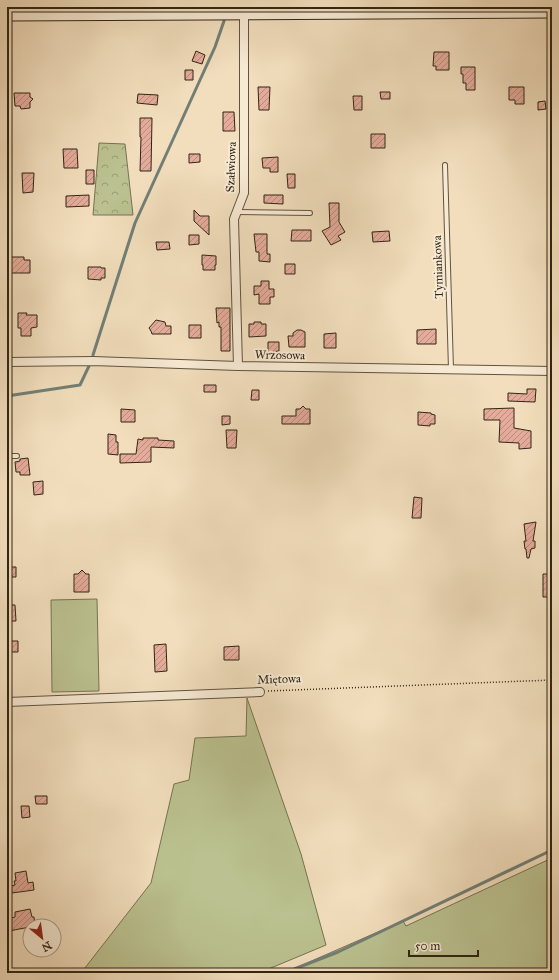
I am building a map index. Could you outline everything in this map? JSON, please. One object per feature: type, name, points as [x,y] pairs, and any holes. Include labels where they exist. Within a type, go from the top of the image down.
[{"type":"main road","points":[[7,15],[196,11],[244,14],[552,12]]},
{"type":"street","name":"Szałwiowa","points":[[238,366],[234,219],[244,193],[244,14]]},
{"type":"street","name":"Wrzosowa","points":[[7,362],[93,361],[238,366],[552,371]]},
{"type":"street","name":"Miętowa","points":[[7,702],[260,692]]},
{"type":"lane","name":"Tymiankowa","points":[[445,165],[451,369]]},
{"type":"lane","points":[[237,212],[310,213]]},
{"type":"lane","points":[[7,456],[17,456]]},
{"type":"path","name":"Miętowa","points":[[260,692],[552,680]]},
{"type":"green space","points":[[99,143],[125,144],[133,215],[93,215]]},
{"type":"green space","points":[[97,599],[99,691],[52,692],[51,600]]},
{"type":"green space","points":[[247,698],[301,854],[326,945],[259,973],[81,973],[151,883],[174,784],[189,780],[195,738],[246,736]]},
{"type":"green space","points":[[552,858],[552,973],[284,973],[403,921],[406,926]]},
{"type":"building","points":[[196,51],[205,55],[202,64],[192,61]]},
{"type":"building","points":[[434,52],[449,52],[449,70],[436,70],[436,66],[433,66]]},
{"type":"building","points":[[461,67],[475,67],[475,90],[466,90],[466,83],[463,83],[463,74],[461,74]]},
{"type":"building","points":[[185,70],[193,70],[193,80],[185,80]]},
{"type":"building","points":[[258,87],[270,87],[269,110],[259,110]]},
{"type":"building","points":[[509,87],[524,87],[524,104],[515,104],[515,100],[509,100]]},
{"type":"building","points":[[380,92],[390,92],[390,99],[381,99]]},
{"type":"building","points":[[14,93],[30,93],[30,97],[33,99],[30,102],[30,108],[21,109],[20,106],[15,106]]},
{"type":"building","points":[[138,94],[158,95],[157,105],[137,103]]},
{"type":"building","points":[[353,96],[362,96],[362,110],[354,110]]},
{"type":"building","points":[[545,101],[546,109],[538,110],[538,102]]},
{"type":"building","points":[[223,112],[234,112],[235,131],[223,131]]},
{"type":"building","points":[[140,118],[152,118],[151,171],[140,171]]},
{"type":"building","points":[[371,134],[385,134],[385,148],[371,148]]},
{"type":"building","points":[[63,149],[77,149],[78,168],[64,168]]},
{"type":"building","points":[[189,154],[200,154],[200,162],[189,163]]},
{"type":"building","points":[[278,157],[278,172],[270,172],[270,168],[263,168],[262,158]]},
{"type":"building","points":[[86,170],[94,170],[94,184],[86,184]]},
{"type":"building","points":[[22,173],[34,173],[33,192],[23,193]]},
{"type":"building","points":[[287,174],[295,174],[295,188],[288,188]]},
{"type":"building","points":[[89,195],[89,206],[66,207],[66,196]]},
{"type":"building","points":[[264,195],[283,195],[283,204],[264,203]]},
{"type":"building","points":[[329,203],[339,203],[339,222],[345,232],[338,236],[341,240],[331,245],[322,231],[330,227]]},
{"type":"building","points":[[194,210],[200,216],[209,216],[209,235],[194,221]]},
{"type":"building","points":[[292,230],[311,230],[311,241],[291,241]]},
{"type":"building","points":[[389,231],[390,241],[373,242],[372,232]]},
{"type":"building","points":[[254,234],[267,234],[267,254],[270,254],[270,262],[259,261],[259,252],[256,252]]},
{"type":"building","points":[[189,235],[199,235],[199,244],[189,245]]},
{"type":"building","points":[[156,242],[169,242],[170,249],[157,250]]},
{"type":"building","points":[[202,255],[216,256],[215,270],[203,270]]},
{"type":"building","points":[[11,257],[24,257],[24,260],[30,260],[30,273],[11,273]]},
{"type":"building","points":[[285,264],[295,264],[295,274],[285,274]]},
{"type":"building","points":[[88,267],[105,268],[105,278],[101,278],[101,280],[88,279]]},
{"type":"building","points":[[261,281],[269,281],[269,289],[274,289],[274,297],[270,297],[270,304],[259,304],[259,294],[254,295],[254,286],[261,286]]},
{"type":"building","points":[[216,308],[230,308],[230,351],[221,351],[221,327],[219,327],[219,322],[217,323]]},
{"type":"building","points":[[18,313],[37,315],[37,327],[31,328],[31,336],[21,336],[21,328],[18,328]]},
{"type":"building","points":[[156,320],[165,322],[166,326],[171,326],[171,334],[152,334],[149,328]]},
{"type":"building","points":[[254,322],[266,324],[266,336],[249,337],[249,324],[254,324]]},
{"type":"building","points":[[189,325],[201,325],[201,338],[189,338]]},
{"type":"building","points":[[436,329],[436,344],[417,344],[417,330]]},
{"type":"building","points":[[297,330],[305,332],[305,347],[289,347],[288,336],[293,336],[293,333]]},
{"type":"building","points":[[336,333],[336,348],[324,348],[324,334]]},
{"type":"building","points":[[268,342],[279,342],[279,351],[268,352]]},
{"type":"building","points":[[204,385],[216,385],[216,392],[204,392]]},
{"type":"building","points":[[527,389],[536,389],[535,402],[508,401],[508,393],[527,394]]},
{"type":"building","points":[[252,390],[259,390],[259,400],[251,400]]},
{"type":"building","points":[[303,406],[306,409],[310,409],[310,424],[282,424],[282,416],[296,416],[296,409],[300,409]]},
{"type":"building","points":[[514,408],[514,428],[531,431],[531,448],[519,449],[519,443],[499,442],[500,420],[484,420],[484,409]]},
{"type":"building","points":[[121,409],[135,410],[135,422],[121,422]]},
{"type":"building","points":[[418,412],[431,413],[435,415],[435,424],[430,424],[430,426],[418,425]]},
{"type":"building","points":[[222,416],[230,416],[230,424],[222,425]]},
{"type":"building","points":[[226,430],[237,430],[236,448],[227,448]]},
{"type":"building","points":[[108,434],[116,435],[116,442],[118,442],[118,455],[108,454]]},
{"type":"building","points":[[143,438],[158,438],[158,440],[174,441],[174,448],[151,447],[151,462],[120,463],[120,454],[136,454],[138,439],[143,440]]},
{"type":"building","points":[[28,458],[30,475],[20,475],[20,472],[16,472],[15,462],[20,461],[20,459]]},
{"type":"building","points":[[43,481],[43,494],[34,495],[33,482]]},
{"type":"building","points":[[414,497],[422,498],[421,518],[412,518]]},
{"type":"building","points":[[536,522],[533,541],[535,541],[535,548],[531,549],[529,558],[527,558],[524,541],[526,541],[524,524]]},
{"type":"building","points":[[7,567],[16,567],[16,577],[7,577]]},
{"type":"building","points":[[82,570],[86,574],[89,574],[89,592],[74,592],[74,574],[78,574]]},
{"type":"building","points":[[543,574],[552,574],[552,597],[543,597]]},
{"type":"building","points":[[7,605],[15,605],[16,621],[7,621]]},
{"type":"building","points":[[7,641],[18,641],[18,652],[7,652]]},
{"type":"building","points":[[166,644],[167,671],[155,672],[154,645]]},
{"type":"building","points":[[239,646],[239,660],[224,660],[224,647]]},
{"type":"building","points":[[35,796],[47,796],[47,804],[36,804]]},
{"type":"building","points":[[21,806],[29,806],[30,817],[22,818]]},
{"type":"building","points":[[26,871],[28,883],[33,882],[34,890],[12,893],[11,886],[15,885],[14,881],[16,881],[15,873]]},
{"type":"building","points":[[30,909],[32,917],[34,918],[22,918],[22,928],[9,931],[7,919],[15,917],[15,912]]},
{"type":"waterway","points":[[93,355],[135,223],[215,47],[224,21]]},
{"type":"waterway","points":[[7,396],[80,385],[89,366]]},
{"type":"waterway","points":[[284,973],[338,952],[552,850]]}]
